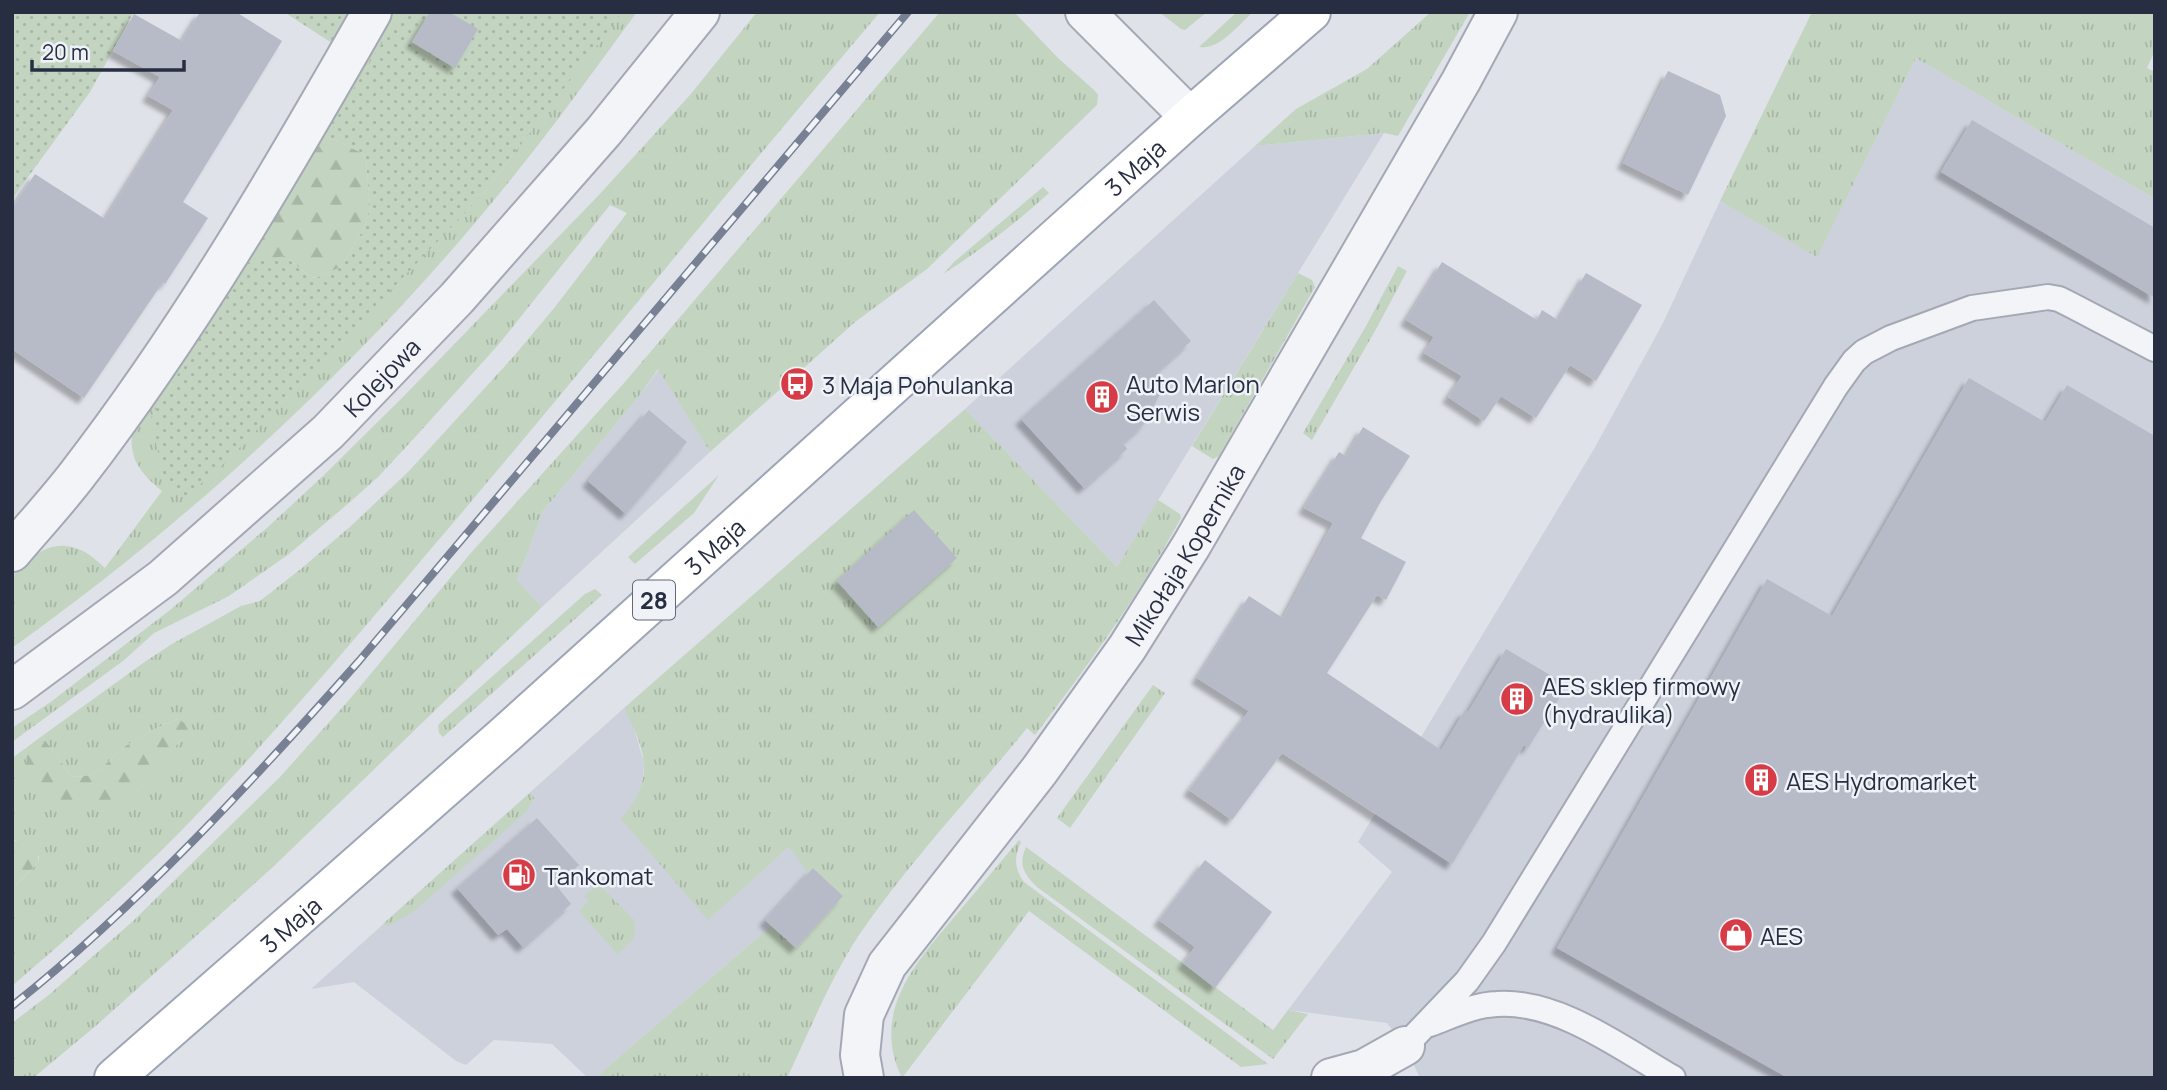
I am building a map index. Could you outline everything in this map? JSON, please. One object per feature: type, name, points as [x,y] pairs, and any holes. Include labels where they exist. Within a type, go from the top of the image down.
[{"type":"main road","name":"3 Maja","points":[[114,1078],[496,742],[1190,117],[1311,12]]},
{"type":"street","points":[[12,552],[76,476],[134,398],[259,205],[372,12]]},
{"type":"street","name":"Kolejowa","points":[[12,690],[163,578],[328,432],[457,298],[604,131],[701,12]]},
{"type":"street","points":[[1085,12],[1190,117]]},
{"type":"street","name":"Mikołaja Kopernika","points":[[864,1078],[860,1055],[864,1015],[887,965],[1040,771],[1127,648],[1191,547],[1454,93],[1498,12]]},
{"type":"street","points":[[1331,1078],[1364,1069],[1414,1037]]},
{"type":"lane","points":[[1414,1037],[1467,981],[1494,943],[1836,386],[1854,361],[1864,352],[1891,338],[1972,308],[2048,298],[2059,299],[2155,349]]},
{"type":"lane","points":[[1414,1037],[1476,1007],[1513,1004],[1552,1012],[1588,1029],[1672,1078]]},
{"type":"shaded area","points":[[1916,58],[2155,199],[2155,1078],[1420,1078],[1405,1046],[1387,1023],[1288,1010],[1392,872],[1358,842],[1594,449],[1662,325],[1720,201],[1817,256]]},
{"type":"shaded area","points":[[1384,133],[1117,567],[965,409],[1255,146]]},
{"type":"shaded area","points":[[659,369],[710,452],[542,607],[517,580],[543,511]]},
{"type":"shaded area","points":[[624,708],[633,725],[644,763],[642,788],[628,812],[708,919],[789,847],[808,872],[812,868],[843,896],[796,948],[771,926],[595,1078],[588,1078],[552,1044],[494,1040],[466,1065],[456,1061],[354,982],[311,989]]},
{"type":"green space","points":[[12,12],[134,12],[90,92],[12,199]]},
{"type":"green space","points":[[284,12],[355,12],[335,45]]},
{"type":"green space","points":[[389,12],[401,12],[150,419],[482,195],[622,12],[637,12],[516,173],[461,239],[343,367],[215,487],[81,597],[12,648],[12,577],[33,557],[58,546],[82,550],[105,568],[162,491],[138,466],[133,451],[132,432]]},
{"type":"green space","points":[[401,12],[621,14],[482,195],[228,460],[185,498],[166,485],[150,419],[246,263],[285,256],[311,278],[341,267],[365,227],[370,207],[366,159],[362,153],[325,135]]},
{"type":"green space","points":[[757,12],[880,12],[459,516],[285,718],[157,855],[12,986],[12,889],[38,863],[39,856],[16,840],[12,842],[12,758],[26,748],[28,772],[130,796],[142,787],[183,737],[178,719],[129,744],[94,773],[80,777],[71,776],[42,736],[172,644],[241,606],[260,601],[352,525],[409,471],[514,356],[627,213],[610,205],[499,344],[418,434],[378,477],[289,554],[229,596],[154,633],[123,661],[12,742],[12,728],[52,701],[170,610],[268,527],[323,476],[598,196],[690,95]]},
{"type":"green space","points":[[940,12],[1014,12],[1058,58],[1094,90],[1098,95],[1097,105],[927,269],[855,322],[710,452],[658,369],[639,396],[543,511],[517,580],[542,607],[273,867],[98,1024],[33,1078],[12,1078],[12,1023],[50,994],[132,922],[280,777],[349,700],[470,554],[624,383]]},
{"type":"green space","points":[[1159,12],[1207,12],[1185,30]]},
{"type":"green space","points":[[1237,12],[1253,12],[1221,41],[1199,47]]},
{"type":"green space","points":[[1431,12],[1470,12],[1398,136],[1384,133],[1255,146],[1296,109],[1367,69]]},
{"type":"green space","points":[[1812,12],[2155,12],[2155,50],[2147,68],[2155,72],[2155,199],[1916,58],[1817,257],[1720,201]]},
{"type":"green space","points":[[325,135],[362,153],[366,159],[370,207],[365,227],[341,267],[311,278],[289,259],[246,263]]},
{"type":"green space","points":[[1043,187],[1049,193],[1037,204],[985,246],[943,274],[954,262]]},
{"type":"green space","points":[[1398,266],[1407,271],[1312,440],[1303,433]]},
{"type":"green space","points":[[1298,273],[1312,280],[1315,287],[1219,456],[1213,459],[1192,446]]},
{"type":"green space","points":[[965,409],[1117,567],[1158,500],[1180,514],[1181,518],[1112,630],[1035,735],[1027,728],[919,856],[859,935],[830,987],[787,1078],[595,1078],[772,925],[796,948],[843,896],[813,868],[808,873],[789,847],[708,920],[621,819],[639,791],[644,765],[638,738],[624,708]]},
{"type":"green space","points":[[719,475],[694,513],[635,564],[628,557]]},
{"type":"green space","points":[[595,589],[602,595],[443,737],[439,733],[438,725],[441,722],[585,594]]},
{"type":"green space","points":[[1153,685],[1165,693],[1070,828],[1057,818]]},
{"type":"green space","points":[[178,719],[188,725],[183,737],[150,778],[129,797],[80,802],[53,798],[35,790],[30,781],[26,748],[42,736],[71,776],[80,777],[94,773],[129,744]]},
{"type":"green space","points":[[531,792],[534,798],[526,812],[412,913],[388,926],[383,924]]},
{"type":"green space","points":[[23,839],[38,849],[38,863],[12,889],[12,842]]},
{"type":"green space","points":[[1019,840],[1021,842],[1016,862],[1024,882],[1268,1064],[1241,1067],[1029,911],[902,1078],[893,1054],[891,1031],[894,1010],[902,989],[926,951]]},
{"type":"green space","points":[[1026,847],[1273,1030],[1288,1010],[1308,1014],[1273,1059],[1037,887],[1024,869]]},
{"type":"green space","points":[[599,884],[633,919],[635,926],[630,943],[617,954],[579,911],[589,901],[584,896]]},
{"type":"building","points":[[200,12],[236,12],[282,41],[183,202],[208,218],[84,398],[12,349],[12,208],[35,174],[105,219],[173,110],[148,96],[160,77],[113,51],[134,14],[182,41]]},
{"type":"building","points":[[430,12],[449,12],[478,29],[455,68],[412,42]]},
{"type":"building","points":[[1668,71],[1720,95],[1726,116],[1688,195],[1623,163]]},
{"type":"building","points":[[1972,120],[2155,228],[2155,298],[1941,172]]},
{"type":"building","points":[[1442,262],[1537,320],[1542,310],[1558,320],[1586,273],[1642,305],[1596,381],[1570,365],[1536,418],[1501,396],[1484,421],[1448,397],[1462,376],[1424,353],[1434,337],[1406,320]]},
{"type":"building","name":"Auto Marlon Serwis","points":[[1154,300],[1191,341],[1157,372],[1166,383],[1144,424],[1123,443],[1127,449],[1084,488],[1021,419]]},
{"type":"building","points":[[1969,378],[2045,422],[2067,385],[2155,436],[2155,1078],[1788,1078],[1557,948],[1767,579],[1832,616]]},
{"type":"building","points":[[649,410],[687,442],[626,514],[588,481]]},
{"type":"building","points":[[1363,427],[1410,456],[1361,538],[1406,562],[1386,600],[1377,595],[1327,673],[1441,750],[1465,710],[1468,712],[1506,649],[1567,685],[1528,748],[1524,745],[1452,864],[1282,753],[1232,820],[1189,790],[1249,711],[1197,678],[1249,596],[1283,618],[1333,523],[1304,508],[1339,452],[1346,456]]},
{"type":"building","points":[[914,510],[957,558],[878,627],[837,581]]},
{"type":"building","name":"Tankomat","points":[[537,818],[579,865],[556,885],[571,904],[523,947],[507,929],[498,935],[457,888]]},
{"type":"building","points":[[1205,860],[1272,912],[1215,988],[1183,963],[1195,947],[1159,920]]},
{"type":"building","points":[[813,868],[843,896],[796,948],[765,920]]},
{"type":"railway","points":[[12,1006],[59,967],[149,884],[193,841],[318,707],[908,12]]},
{"type":"place","name":"3 Maja Pohulanka","points":[[797,384]]},
{"type":"place","name":"Auto Marlon Serwis","points":[[1102,397]]},
{"type":"place","name":"AES sklep firmowy (hydraulika)","points":[[1517,699]]},
{"type":"place","name":"AES Hydromarket","points":[[1761,780]]},
{"type":"place","name":"Tankomat","points":[[519,875]]},
{"type":"place","name":"AES","points":[[1736,935]]}]
